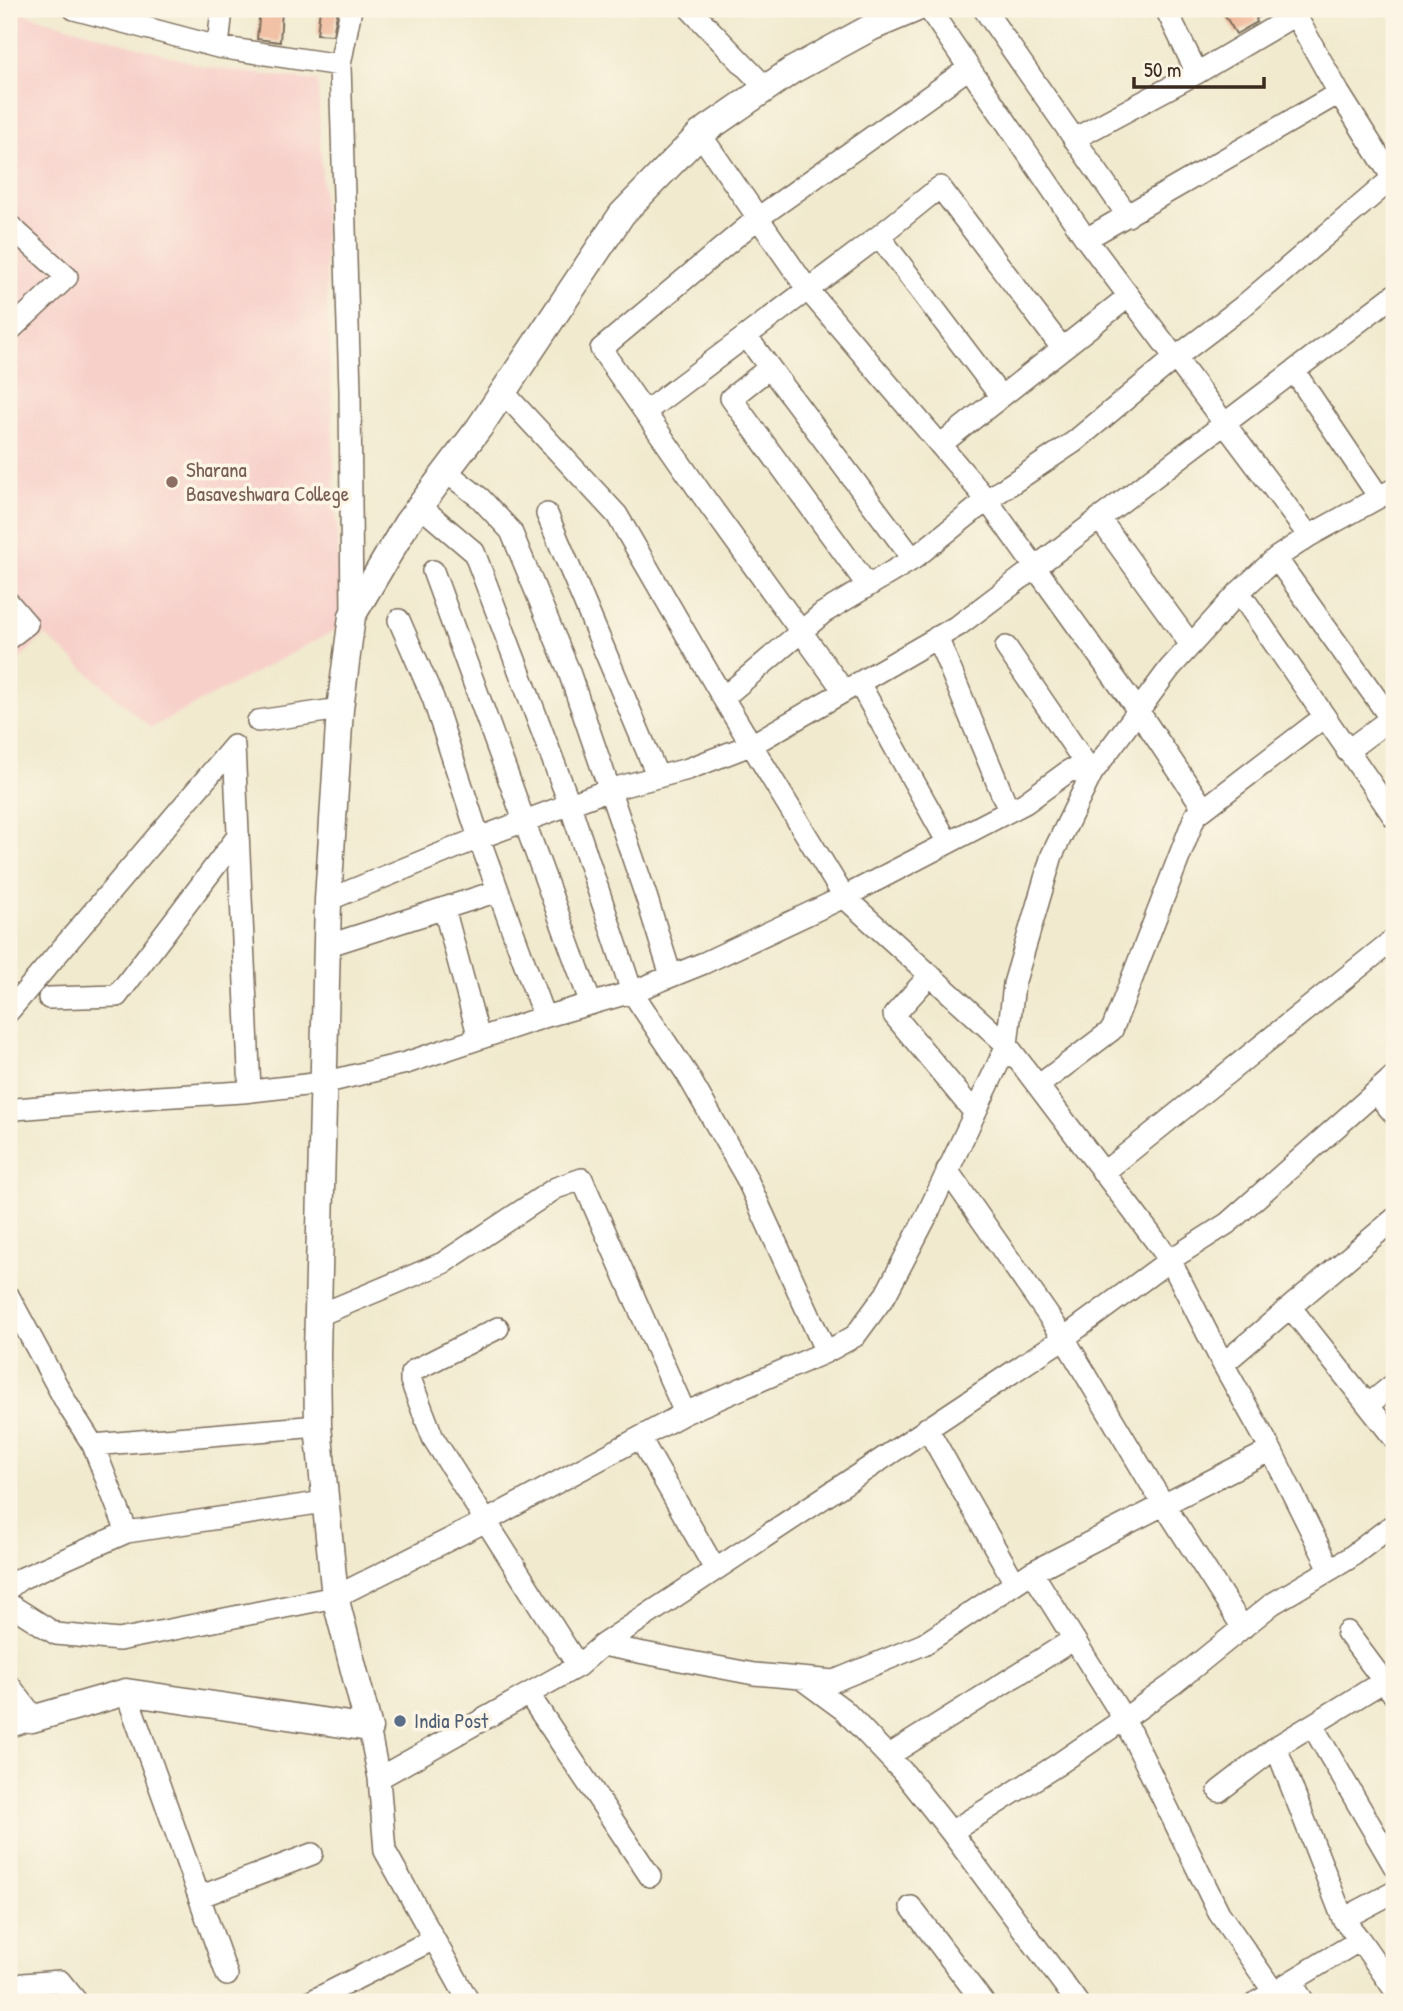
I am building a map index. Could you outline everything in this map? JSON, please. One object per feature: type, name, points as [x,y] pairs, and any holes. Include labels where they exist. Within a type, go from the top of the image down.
[{"type":"main road","points":[[9,1689],[20,1723],[126,1692],[369,1728],[335,1597],[318,1426],[317,1316],[326,946],[340,709],[352,616],[420,506],[479,428],[622,214],[700,134],[791,71],[872,27],[915,9]]},
{"type":"street","points":[[74,9],[218,47],[340,65]]},
{"type":"street","points":[[218,47],[222,9]]},
{"type":"street","points":[[351,9],[340,65],[351,390],[352,616]]},
{"type":"street","points":[[929,9],[1086,239],[1309,536]]},
{"type":"street","points":[[984,9],[1128,216]]},
{"type":"street","points":[[1167,9],[1197,73]]},
{"type":"street","points":[[698,11],[766,88]]},
{"type":"street","points":[[723,698],[823,613],[913,558],[987,500],[1074,442],[1175,358],[1242,307],[1394,178],[1339,93],[1294,12],[1197,73],[1074,139]]},
{"type":"street","points":[[948,843],[851,687],[801,631],[601,349],[758,218],[969,68]]},
{"type":"street","points":[[1086,239],[1339,93]]},
{"type":"street","points":[[700,134],[808,290],[987,500],[1139,712],[1204,809]]},
{"type":"street","points":[[645,412],[940,187],[1062,348]]},
{"type":"street","points":[[9,225],[67,277],[9,331]]},
{"type":"street","points":[[879,236],[1001,397]]},
{"type":"street","points":[[940,444],[1129,296]]},
{"type":"street","points":[[328,900],[479,838],[608,790],[688,769],[753,744],[959,625],[1224,422],[1391,305]]},
{"type":"street","points":[[746,336],[913,558]]},
{"type":"street","points":[[769,368],[731,398],[868,586]]},
{"type":"street","points":[[9,1604],[56,1634],[119,1640],[335,1597],[486,1521],[685,1413],[826,1352],[855,1336],[886,1294],[926,1217],[1007,1045],[1014,984],[1052,856],[1092,773],[1170,667],[1239,592],[1276,558],[1309,536],[1387,493],[1294,371]]},
{"type":"street","points":[[503,392],[617,515],[723,698],[844,897],[1007,1045],[1170,1260],[1271,1450],[1330,1569]]},
{"type":"street","points":[[445,471],[480,498],[511,531],[568,669],[647,899],[670,976]]},
{"type":"street","points":[[420,506],[474,552],[570,805],[632,992],[687,1074],[746,1178],[826,1352]]},
{"type":"street","points":[[547,514],[658,777]]},
{"type":"street","points":[[1099,518],[1191,645]]},
{"type":"street","points":[[1276,558],[1393,717],[1347,751]]},
{"type":"street","points":[[433,571],[592,1004]]},
{"type":"street","points":[[1239,592],[1394,817]]},
{"type":"street","points":[[9,603],[27,624],[9,638]]},
{"type":"street","points":[[399,620],[433,698],[479,838],[544,1017]]},
{"type":"street","points":[[937,637],[1009,811]]},
{"type":"street","points":[[1006,647],[1092,773]]},
{"type":"street","points":[[258,721],[340,709]]},
{"type":"street","points":[[1038,1086],[1112,1030],[1195,816],[1324,717]]},
{"type":"street","points":[[9,1011],[234,746],[250,1091]]},
{"type":"street","points":[[9,1113],[16,1109],[323,1083],[405,1063],[544,1017],[632,992],[704,963],[844,897],[1025,803],[1070,770],[1092,773]]},
{"type":"street","points":[[49,998],[117,996],[238,836]]},
{"type":"street","points":[[326,946],[499,891]]},
{"type":"street","points":[[444,908],[480,1038]]},
{"type":"street","points":[[1103,1173],[1394,939]]},
{"type":"street","points":[[930,975],[894,1015],[975,1113]]},
{"type":"street","points":[[379,1778],[578,1666],[602,1645],[1064,1338],[1170,1260],[1228,1223],[1394,1076]]},
{"type":"street","points":[[1376,1093],[1394,1114]]},
{"type":"street","points":[[947,1170],[1064,1338],[1243,1628]]},
{"type":"street","points":[[317,1316],[443,1262],[556,1188],[582,1179],[685,1413]]},
{"type":"street","points":[[1223,1364],[1394,1219]]},
{"type":"street","points":[[9,1297],[67,1404],[93,1445],[127,1532]]},
{"type":"street","points":[[1291,1308],[1394,1438]]},
{"type":"street","points":[[498,1328],[415,1370],[411,1374],[411,1381],[433,1438],[578,1666]]},
{"type":"street","points":[[1368,1405],[1394,1384]]},
{"type":"street","points":[[93,1445],[318,1426]]},
{"type":"street","points":[[927,1429],[1023,1578],[1074,1639],[1124,1719],[1220,1913],[1274,1992],[1304,2002]]},
{"type":"street","points":[[640,1438],[715,1569]]},
{"type":"street","points":[[602,1645],[754,1674],[834,1681],[924,1644],[1023,1578],[1271,1450]]},
{"type":"street","points":[[9,1588],[20,1579],[127,1532],[324,1502]]},
{"type":"street","points":[[950,1832],[1124,1719],[1173,1684],[1272,1604],[1330,1569],[1394,1524]]},
{"type":"street","points":[[1219,1791],[1276,1747],[1312,1725],[1389,1688],[1347,1632]]},
{"type":"street","points":[[888,1756],[1074,1639]]},
{"type":"street","points":[[802,1679],[844,1710],[888,1756],[950,1832],[1077,2002]]},
{"type":"street","points":[[126,1692],[227,1975]]},
{"type":"street","points":[[528,1695],[650,1876]]},
{"type":"street","points":[[1312,1725],[1394,1866]]},
{"type":"street","points":[[369,1728],[379,1778],[385,1851],[469,2002]]},
{"type":"street","points":[[1276,1747],[1343,1919],[1394,1989]]},
{"type":"street","points":[[199,1897],[312,1854]]},
{"type":"street","points":[[1343,1919],[1394,1892]]},
{"type":"street","points":[[911,1907],[977,2000]]},
{"type":"street","points":[[310,2002],[434,1939]]},
{"type":"street","points":[[1274,1992],[1360,1940]]},
{"type":"street","points":[[9,1988],[60,1981],[77,2002]]},
{"type":"shaded area","name":"Sharana Basaveshwara College","points":[[9,9],[210,68],[318,81],[341,627],[151,728],[45,635],[9,669]]},
{"type":"building","points":[[260,9],[282,9],[280,42],[257,39]]},
{"type":"building","points":[[320,9],[338,9],[333,35],[317,34]]},
{"type":"building","points":[[1221,9],[1273,9],[1236,34]]},
{"type":"place","name":"Sharana Basaveshwara College","points":[[172,482]]},
{"type":"place","name":"India Post","points":[[400,1721]]}]
